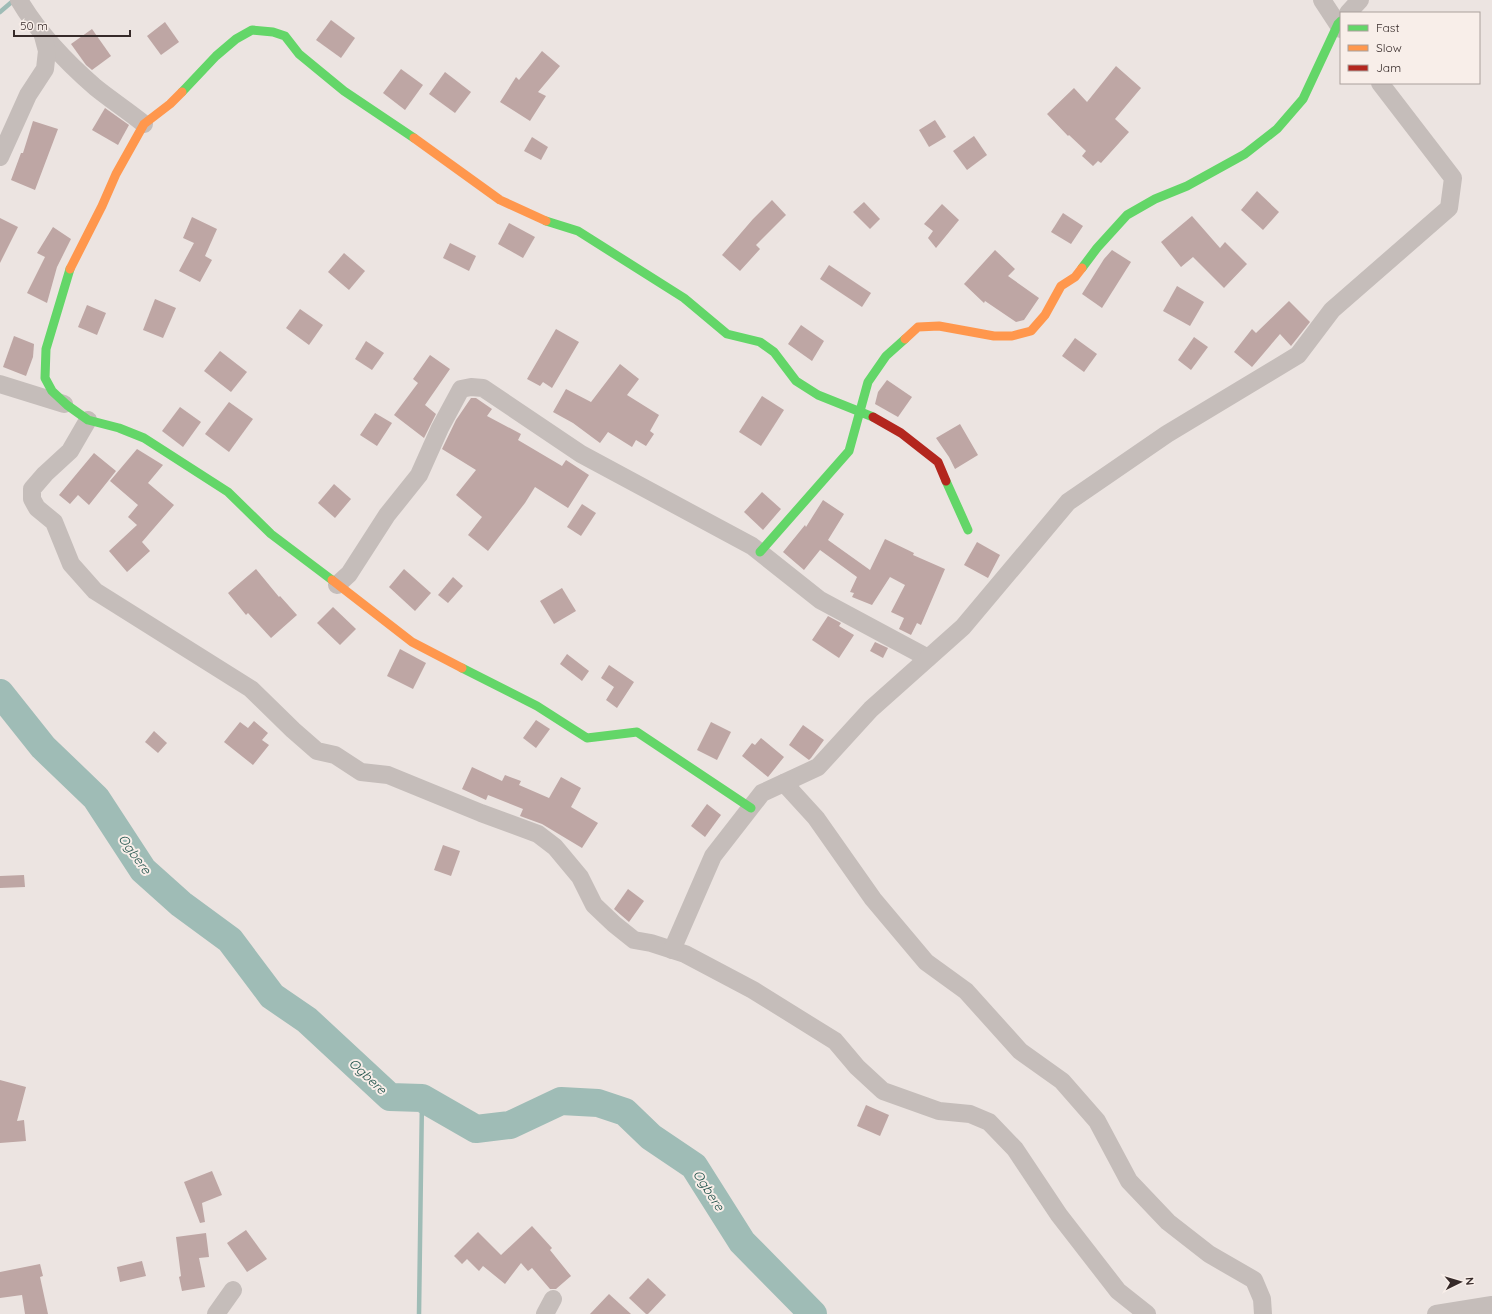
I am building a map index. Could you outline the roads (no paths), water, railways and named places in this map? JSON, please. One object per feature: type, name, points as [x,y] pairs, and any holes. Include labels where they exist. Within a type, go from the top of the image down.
[{"type":"street","points":[[19,0],[43,36],[96,87],[144,124]]},
{"type":"street","points":[[1322,0],[1340,20]]},
{"type":"street","points":[[1350,12],[1360,0]]},
{"type":"street","points":[[760,552],[849,451],[868,382],[886,356],[918,327],[939,326],[994,336],[1012,336],[1031,331],[1046,315],[1061,286],[1075,277],[1096,248],[1128,215],[1155,199],[1187,186],[1244,154],[1277,128],[1303,99],[1340,26]]},
{"type":"street","points":[[751,808],[637,732],[586,738],[537,706],[412,642],[271,534],[228,492],[144,438],[119,428],[88,420],[67,405],[52,391],[45,378],[46,349],[69,271],[102,206],[116,174],[144,124],[170,104],[216,56],[236,39],[252,30],[273,32],[285,36],[299,54],[344,91],[500,200],[540,219],[578,231],[684,298],[727,334],[760,342],[774,352],[796,381],[818,395],[877,418],[900,433],[938,462],[968,530]]},
{"type":"street","points":[[0,157],[28,95],[45,69],[47,51],[43,36]]},
{"type":"street","points":[[672,950],[713,856],[762,794],[818,767],[871,709],[963,627],[1068,502],[1167,434],[1298,355],[1332,310],[1449,208],[1453,178],[1381,84]]},
{"type":"street","points":[[0,384],[67,405]]},
{"type":"street","points":[[337,585],[349,574],[387,515],[419,475],[440,428],[461,389],[471,387],[483,388],[581,454],[752,546],[820,600],[928,658]]},
{"type":"street","points":[[88,420],[70,451],[45,474],[32,489],[32,499],[37,508],[54,522],[71,564],[95,590],[251,689],[317,751],[335,755],[361,772],[388,775],[480,814],[538,834],[555,847],[580,876],[594,905],[634,940],[651,943],[685,954],[752,990],[835,1041],[856,1068],[883,1091],[939,1111],[970,1114],[989,1122],[1015,1149],[1059,1216],[1118,1291],[1147,1314]]},
{"type":"street","points":[[784,783],[816,818],[873,898],[926,962],[966,991],[1020,1051],[1067,1086],[1097,1122],[1129,1181],[1168,1222],[1209,1254],[1254,1280],[1262,1299],[1264,1314]]},
{"type":"street","points":[[216,1314],[233,1290]]},
{"type":"street","points":[[1436,1314],[1492,1305]]},
{"type":"waterway","points":[[0,12],[14,0]]},
{"type":"waterway","name":"Ogbere","points":[[0,693],[43,747],[96,798],[143,870],[181,904],[230,940],[272,996],[307,1020],[390,1097],[422,1098],[476,1129],[510,1125],[561,1101],[598,1103],[625,1112],[651,1137],[694,1166],[742,1242],[813,1314]]},
{"type":"waterway","points":[[419,1314],[422,1098]]}]
